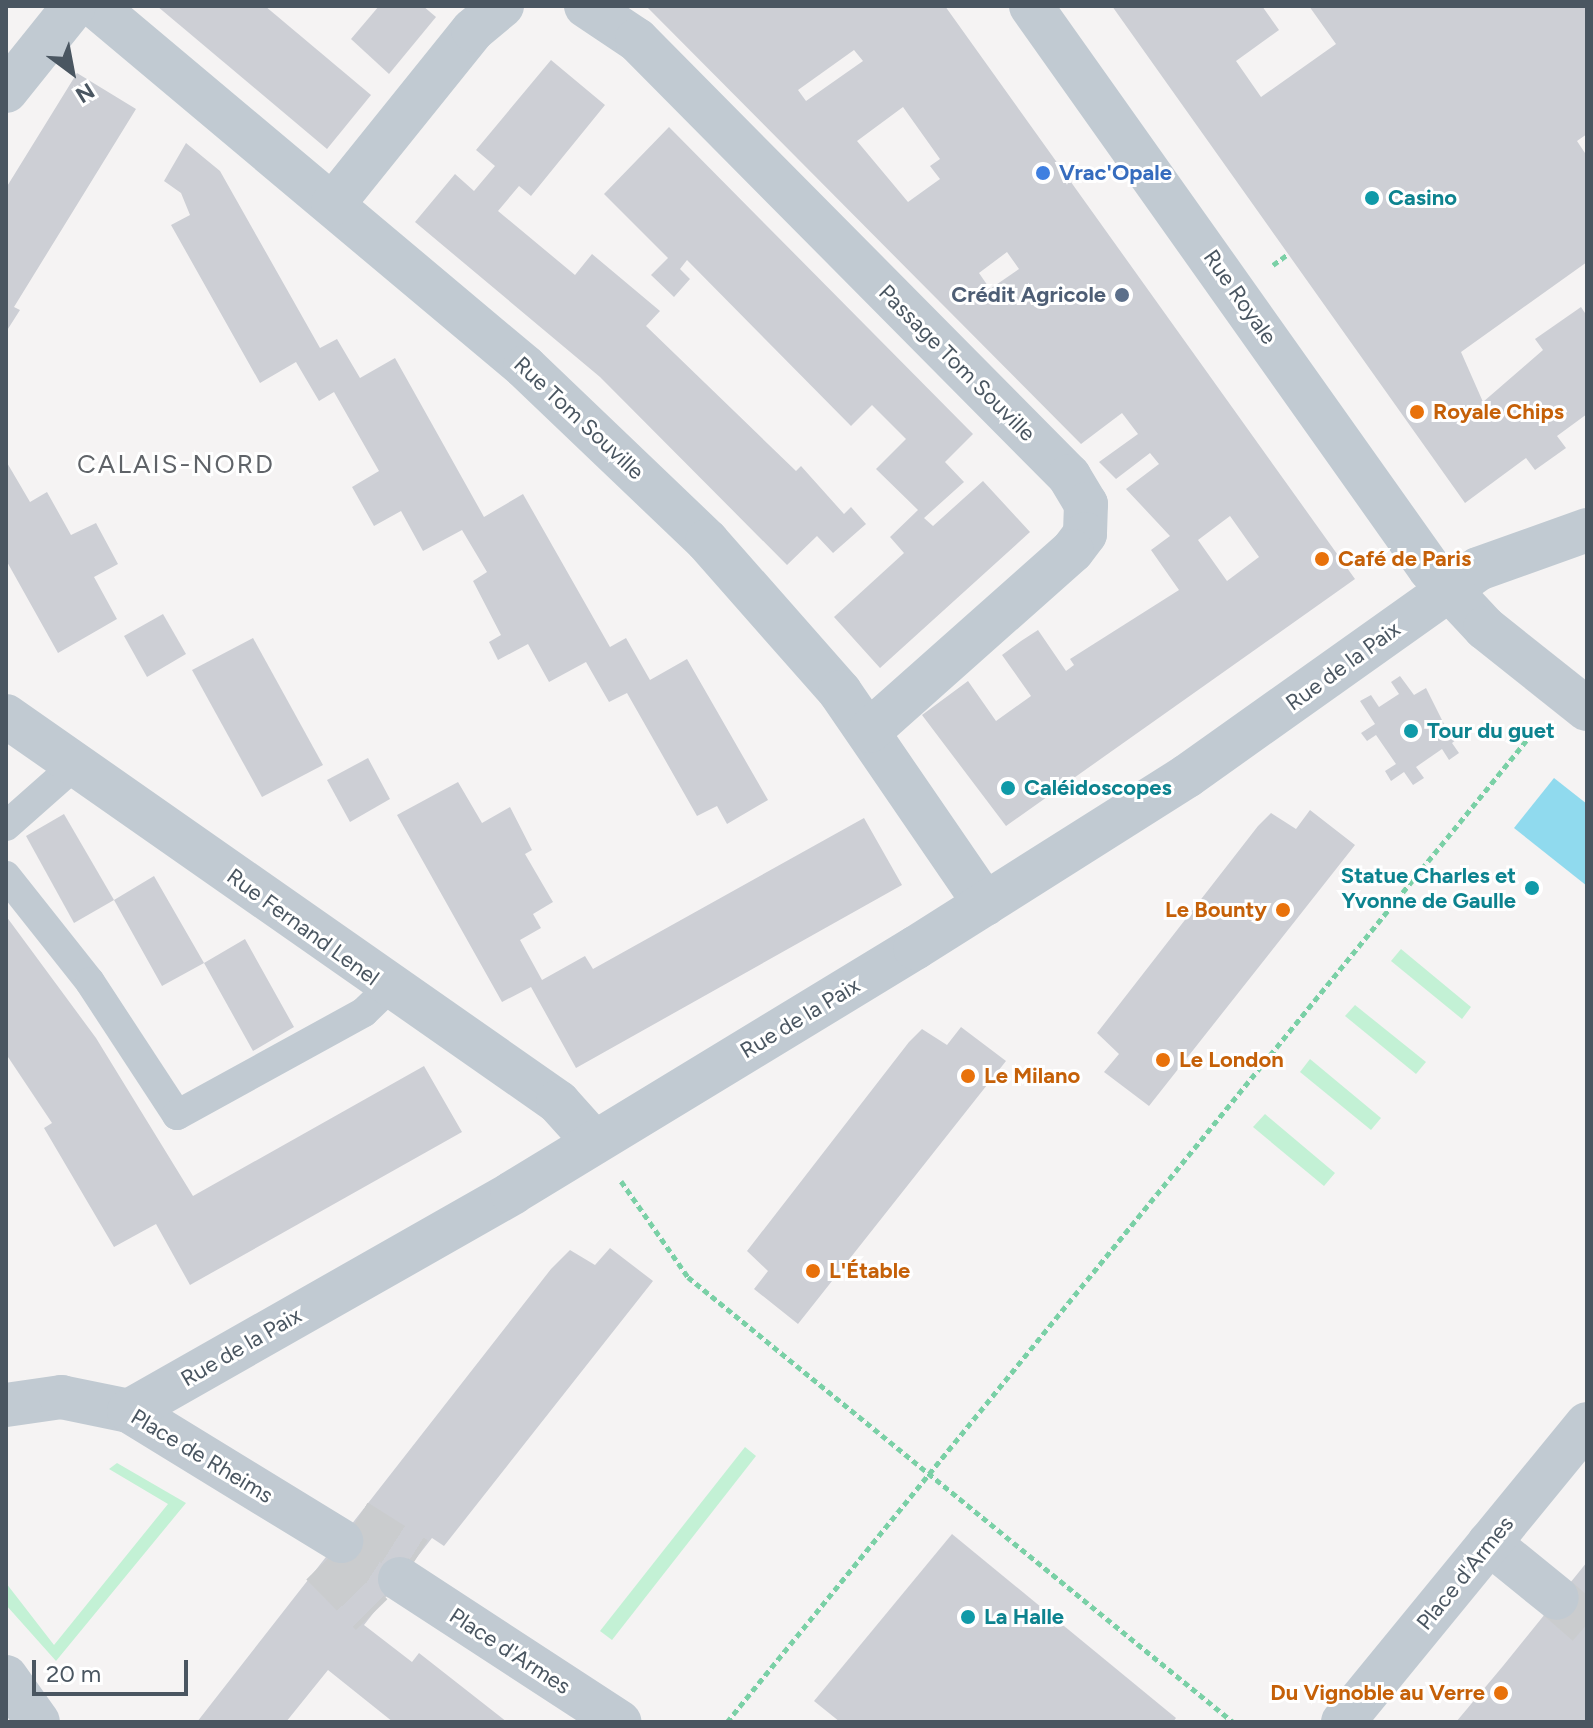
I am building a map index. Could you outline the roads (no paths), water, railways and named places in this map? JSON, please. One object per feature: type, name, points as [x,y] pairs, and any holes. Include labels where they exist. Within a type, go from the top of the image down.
[{"type":"street","points":[[6,91],[74,6]]},
{"type":"street","name":"Rue Tom Souville","points":[[95,6],[525,367],[707,541],[869,731],[985,904]]},
{"type":"street","points":[[333,204],[473,30],[502,6]]},
{"type":"street","name":"Passage Tom Souville","points":[[586,6],[637,40],[1069,476],[1086,504],[1085,534],[1072,551],[869,731]]},
{"type":"street","name":"Rue Royale","points":[[1031,6],[1447,589]]},
{"type":"street","name":"Rue de la Paix","points":[[129,1411],[594,1142],[985,904],[1207,763],[1447,589],[1488,565],[1587,530]]},
{"type":"street","points":[[1447,589],[1587,709]]},
{"type":"street","name":"Rue Fernand Lenel","points":[[6,716],[389,988],[558,1102],[594,1142]]},
{"type":"street","name":"Place de Rheims","points":[[10,1397],[61,1397],[129,1411],[341,1541]]},
{"type":"street","name":"Place d'Armes","points":[[1343,1722],[1587,1424]]},
{"type":"street","points":[[1489,1543],[1557,1598]]},
{"type":"street","name":"Place d'Armes","points":[[400,1579],[619,1722]]},
{"type":"street","points":[[6,1677],[38,1722]]},
{"type":"lane","points":[[6,826],[76,764]]},
{"type":"lane","points":[[6,876],[90,982],[177,1115],[364,1012],[389,988]]},
{"type":"water","points":[[1554,778],[1587,804],[1587,886],[1514,828]]},
{"type":"tunnel","points":[[356,1521],[416,1559]]},
{"type":"tunnel","points":[[341,1541],[400,1579]]},
{"type":"tunnel","points":[[322,1564],[372,1615]]},
{"type":"tunnel","points":[[1557,1598],[1587,1624]]},
{"type":"place","name":"Vrac'Opale","points":[[1043,173]]},
{"type":"place","name":"Casino","points":[[1372,198]]},
{"type":"place","name":"Crédit Agricole","points":[[1122,295]]},
{"type":"place","name":"Royale Chips","points":[[1417,412]]},
{"type":"place","name":"Café de Paris","points":[[1322,559]]},
{"type":"place","name":"Tour du guet","points":[[1411,731]]},
{"type":"place","name":"Caléidoscopes","points":[[1008,788]]},
{"type":"place","name":"Statue Charles et Yvonne de Gaulle","points":[[1532,888]]},
{"type":"place","name":"Le Bounty","points":[[1283,910]]},
{"type":"place","name":"Le London","points":[[1163,1060]]},
{"type":"place","name":"Le Milano","points":[[968,1076]]},
{"type":"place","name":"L'Étable","points":[[813,1271]]},
{"type":"place","name":"La Halle","points":[[968,1617]]},
{"type":"place","name":"Du Vignoble au Verre","points":[[1501,1693]]},
{"type":"district","name":"CALAIS-NORD","points":[[176,465]]}]
